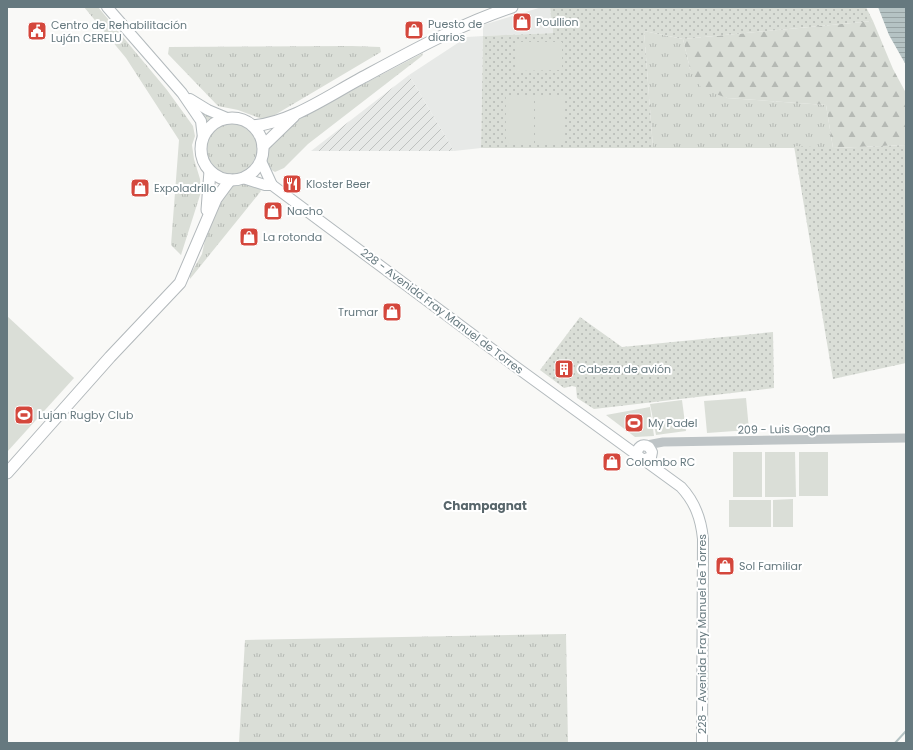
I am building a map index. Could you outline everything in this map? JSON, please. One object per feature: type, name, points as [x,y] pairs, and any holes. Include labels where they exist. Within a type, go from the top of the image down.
[{"type":"main road","points":[[107,7],[182,93],[201,121],[203,138],[201,152],[210,171],[223,179],[230,180],[243,178],[256,168],[260,161],[263,146],[259,133],[253,126],[241,120],[227,118],[200,106],[182,93]]},
{"type":"main road","points":[[253,126],[262,125],[299,112],[390,63],[479,18],[512,7]]},
{"type":"main road","points":[[263,146],[299,112]]},
{"type":"main road","points":[[203,138],[212,125],[227,118]]},
{"type":"main road","name":"228 - Avenida Fray Manuel de Torres","points":[[260,161],[272,185],[612,437],[646,452],[658,470],[681,487],[688,495],[699,514],[702,530],[702,743]]},
{"type":"main road","points":[[206,220],[210,171]]},
{"type":"main road","name":"228 - Avenida Fray Manuel de Torres","points":[[243,178],[265,185],[272,185]]},
{"type":"main road","points":[[7,474],[110,357],[172,291],[185,274],[206,220],[216,199],[230,180]]},
{"type":"main road","points":[[172,291],[193,279]]},
{"type":"street","name":"209 - Luis Gogna","points":[[646,452],[663,442],[906,438]]},
{"type":"shaded area","points":[[542,7],[550,7],[553,33],[483,36],[483,25]]},
{"type":"shaded area","points":[[878,7],[906,7],[906,65],[889,35]]},
{"type":"shaded area","points":[[483,36],[481,148],[454,151],[409,75],[467,37]]},
{"type":"shaded area","points":[[409,75],[454,151],[311,151]]},
{"type":"green space","points":[[84,7],[98,7],[167,90],[193,126],[195,136],[192,145],[194,159],[200,179],[201,192],[181,255],[171,245],[179,140],[126,58]]},
{"type":"green space","points":[[550,7],[866,7],[873,21],[683,39],[644,31],[653,148],[481,148],[483,36],[553,33]]},
{"type":"green space","points":[[873,21],[893,69],[906,93],[906,145],[833,148],[826,105],[727,98],[702,89],[690,69],[683,39]]},
{"type":"green space","points":[[644,31],[683,39],[690,69],[727,98],[826,105],[833,148],[653,148]]},
{"type":"green space","points":[[516,42],[562,42],[562,70],[516,71]]},
{"type":"green space","points":[[169,47],[380,47],[381,52],[273,116],[262,119],[238,110],[218,106],[168,54]]},
{"type":"green space","points":[[423,53],[422,56],[308,144],[284,168],[275,172],[270,168],[267,159],[268,149],[300,117]]},
{"type":"green space","points":[[506,97],[534,97],[534,144],[506,144]]},
{"type":"green space","points":[[536,97],[563,97],[563,144],[536,144]]},
{"type":"green space","points":[[190,101],[218,119],[207,128]]},
{"type":"green space","points":[[227,124],[237,124],[250,131],[257,144],[257,154],[250,167],[237,174],[227,174],[218,170],[211,163],[207,154],[207,144],[211,135],[218,128]]},
{"type":"green space","points":[[906,145],[906,363],[833,379],[794,146],[833,148]]},
{"type":"green space","points":[[238,182],[254,185],[261,191],[190,279],[190,275],[202,254],[208,226],[214,209],[233,184]]},
{"type":"green space","name":"Lujan Rugby Club","points":[[7,316],[74,378],[7,452]]},
{"type":"green space","points":[[580,317],[622,347],[773,332],[774,388],[594,409],[577,398],[576,387],[572,386],[564,388],[540,370]]},
{"type":"green space","points":[[746,398],[749,430],[707,433],[704,401]]},
{"type":"green space","points":[[682,400],[686,431],[656,435],[650,404]]},
{"type":"green space","name":"My Padel","points":[[650,407],[654,436],[635,437],[606,415]]},
{"type":"green space","points":[[733,452],[762,452],[762,497],[733,497]]},
{"type":"green space","points":[[765,452],[795,452],[796,497],[765,497]]},
{"type":"green space","points":[[799,452],[828,452],[828,496],[799,496]]},
{"type":"green space","points":[[793,499],[793,527],[773,527],[773,500]]},
{"type":"green space","points":[[729,500],[771,500],[771,527],[729,527]]},
{"type":"green space","points":[[566,634],[568,743],[239,743],[245,640]]},
{"type":"waterway","points":[[895,743],[906,731]]},
{"type":"place","name":"Poullion","points":[[522,22]]},
{"type":"place","name":"Puesto de diarios","points":[[414,30]]},
{"type":"place","name":"Centro de Rehabilitación Luján CERELU","points":[[37,31]]},
{"type":"place","name":"Kloster Beer","points":[[292,184]]},
{"type":"place","name":"Expoladrillo","points":[[140,188]]},
{"type":"place","name":"Nacho","points":[[273,211]]},
{"type":"place","name":"La rotonda","points":[[249,237]]},
{"type":"place","name":"Trumar","points":[[392,312]]},
{"type":"place","name":"Cabeza de avión","points":[[564,369]]},
{"type":"place","name":"Lujan Rugby Club","points":[[24,415]]},
{"type":"place","name":"My Padel","points":[[634,423]]},
{"type":"place","name":"Colombo RC","points":[[612,462]]},
{"type":"place","name":"Sol Familiar","points":[[725,566]]},
{"type":"district","name":"Champagnat","points":[[485,505]]}]
